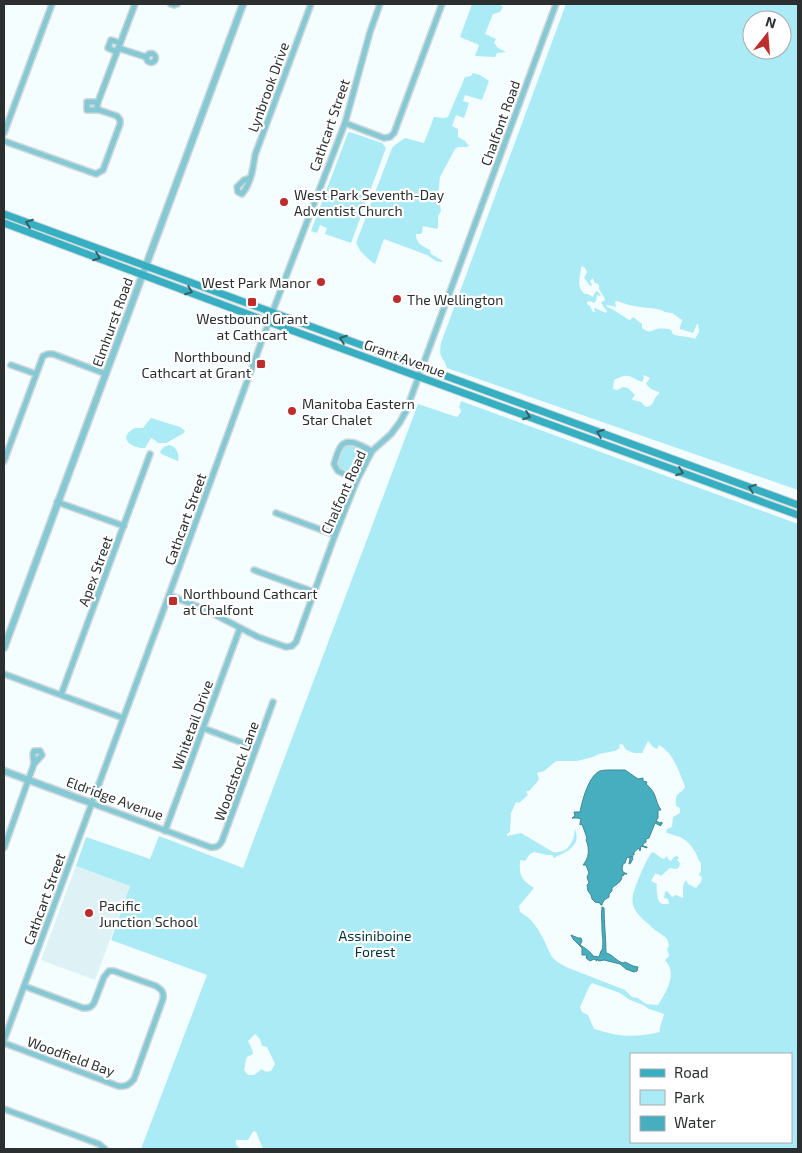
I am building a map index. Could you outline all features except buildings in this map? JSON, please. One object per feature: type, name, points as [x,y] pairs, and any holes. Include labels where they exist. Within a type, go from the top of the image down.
[{"type":"main road","name":"Grant Avenue","points":[[4,214],[798,505]]},
{"type":"main road","name":"Grant Avenue","points":[[4,223],[798,515]]},
{"type":"main road","points":[[52,240],[55,232]]},
{"type":"street","points":[[4,133],[52,4]]},
{"type":"street","points":[[99,110],[98,102],[135,4]]},
{"type":"street","points":[[171,4],[177,4]]},
{"type":"street","name":"Elmhurst Road","points":[[4,648],[243,4]]},
{"type":"street","name":"Lynbrook Drive","points":[[250,178],[255,156],[312,4]]},
{"type":"street","name":"Cathcart Street","points":[[4,1041],[272,313],[345,123],[370,32],[380,4]]},
{"type":"street","points":[[345,123],[384,138],[394,134],[442,4]]},
{"type":"street","name":"Chalfont Road","points":[[169,595],[204,609],[258,637],[286,647],[292,646],[296,642],[357,480],[372,451],[391,434],[409,405],[556,4]]},
{"type":"street","points":[[118,48],[146,57]]},
{"type":"street","points":[[4,140],[96,174],[99,173],[103,170],[120,120],[117,116],[99,110],[87,110],[87,102],[98,102]]},
{"type":"street","points":[[4,461],[6,448],[43,356],[49,353],[106,374]]},
{"type":"street","points":[[11,365],[36,374]]},
{"type":"street","points":[[357,480],[338,471],[334,464],[341,446],[346,442],[352,442],[372,451]]},
{"type":"street","name":"Apex Street","points":[[61,695],[150,454]]},
{"type":"street","points":[[57,502],[124,526]]},
{"type":"street","points":[[276,513],[335,535]]},
{"type":"street","points":[[254,570],[314,592]]},
{"type":"street","name":"Whitetail Drive","points":[[165,830],[240,628]]},
{"type":"street","points":[[4,674],[123,718]]},
{"type":"street","name":"Woodstock Lane","points":[[217,847],[222,841],[273,702]]},
{"type":"street","points":[[203,728],[256,748]]},
{"type":"street","points":[[4,848],[34,764]]},
{"type":"street","name":"Eldridge Avenue","points":[[4,771],[210,847],[217,847]]},
{"type":"street","name":"Woodfield Bay","points":[[4,1041],[124,1087],[130,1084],[134,1078],[163,999],[161,990],[156,986],[114,971],[108,971],[105,975],[92,1007],[88,1008],[83,1008],[24,986]]},
{"type":"street","points":[[4,1109],[98,1144],[105,1149]]},
{"type":"shaded area","name":"Pacific Junction School","points":[[76,866],[130,886],[95,980],[41,960]]},
{"type":"green space","points":[[472,4],[499,4],[503,7],[500,12],[493,14],[485,34],[496,39],[494,43],[498,48],[506,52],[497,53],[495,57],[475,56],[479,45],[460,37]]},
{"type":"green space","points":[[566,4],[798,4],[798,490],[447,368],[440,348]],"holes":[[[582,266],[587,272],[584,278],[589,284],[592,285],[590,281],[593,278],[594,282],[599,285],[599,289],[605,299],[601,302],[607,311],[606,313],[595,308],[595,312],[593,312],[587,304],[590,301],[594,303],[597,295],[601,295],[597,291],[593,297],[585,294],[580,288],[579,281]],[[615,302],[632,306],[672,313],[682,320],[680,329],[693,333],[698,324],[699,332],[695,339],[675,335],[669,329],[647,331],[633,317],[629,320],[606,306],[616,307]],[[644,375],[650,378],[646,384],[651,389],[659,392],[649,406],[646,407],[641,402],[633,400],[635,395],[628,388],[613,389],[614,380],[623,376],[629,376],[642,382]]]},
{"type":"green space","points":[[473,73],[489,81],[482,100],[465,95],[463,101],[469,103],[464,118],[456,115],[452,126],[458,129],[458,137],[469,146],[455,149],[440,177],[438,194],[441,211],[438,216],[437,229],[423,226],[422,233],[416,234],[420,244],[430,250],[431,254],[443,261],[436,261],[427,255],[384,239],[375,264],[373,263],[361,252],[356,243],[392,148],[405,138],[424,143],[434,117],[448,117],[465,77],[471,76]]},
{"type":"green space","points":[[350,132],[382,143],[386,148],[351,243],[325,234],[327,228],[320,225],[317,233],[311,231]]},
{"type":"green space","name":"Assiniboine Forest","points":[[461,401],[798,524],[798,1149],[263,1149],[254,1131],[248,1140],[236,1140],[237,1146],[242,1149],[141,1149],[207,975],[111,940],[130,886],[76,866],[86,837],[150,859],[159,836],[243,868],[418,404],[457,417],[461,412]],"holes":[[[648,741],[653,747],[657,749],[659,745],[669,753],[681,775],[685,787],[676,798],[676,806],[680,808],[680,813],[673,817],[672,827],[667,829],[666,832],[683,838],[691,846],[701,863],[699,875],[702,877],[701,882],[696,888],[688,884],[686,880],[684,882],[683,898],[676,895],[672,897],[667,891],[664,898],[668,899],[669,904],[661,903],[658,898],[657,884],[651,881],[655,874],[661,876],[670,868],[677,869],[680,863],[677,860],[679,858],[677,856],[671,861],[667,856],[664,859],[652,852],[635,887],[633,903],[636,912],[666,938],[669,944],[667,948],[669,956],[665,960],[669,965],[671,977],[658,1005],[646,1004],[638,998],[632,997],[625,990],[566,967],[556,961],[536,926],[520,912],[519,906],[534,888],[522,877],[520,860],[525,861],[534,852],[552,855],[554,858],[563,853],[574,845],[577,835],[575,829],[572,843],[563,851],[558,852],[553,852],[521,833],[507,836],[510,832],[511,813],[516,802],[519,803],[528,795],[526,791],[529,791],[538,781],[537,773],[544,771],[558,761],[577,761],[615,751],[620,748],[619,745],[621,744],[626,750],[642,753]],[[592,983],[620,993],[630,1000],[664,1014],[660,1032],[627,1036],[594,1029],[588,1015],[582,1012],[580,1007]],[[255,1034],[260,1039],[262,1046],[267,1047],[275,1064],[271,1071],[266,1072],[262,1069],[254,1075],[248,1075],[244,1070],[247,1057],[253,1054],[248,1041]]]},
{"type":"green space","points":[[151,418],[180,427],[185,431],[166,443],[158,443],[151,438],[145,448],[131,445],[126,437],[128,433],[135,428],[143,428]]},
{"type":"green space","points":[[349,444],[366,450],[367,454],[356,475],[349,475],[340,471],[336,464],[342,449]]},
{"type":"green space","points":[[169,445],[177,451],[178,461],[161,454],[160,451]]},
{"type":"water","points":[[604,770],[625,770],[638,779],[643,778],[643,781],[647,782],[646,784],[654,794],[661,810],[658,810],[656,821],[662,822],[662,824],[661,826],[655,823],[649,838],[643,844],[647,848],[641,846],[640,851],[639,848],[634,852],[634,855],[630,857],[633,856],[633,859],[629,864],[630,858],[627,857],[622,869],[627,874],[622,875],[620,882],[612,888],[609,897],[601,905],[592,899],[588,891],[587,885],[589,883],[587,877],[589,873],[586,865],[583,865],[588,856],[587,838],[582,824],[580,825],[581,819],[572,818],[575,816],[574,812],[580,812],[584,795],[596,773]]},
{"type":"water","points":[[602,907],[604,908],[606,953],[623,963],[638,967],[637,971],[634,972],[620,964],[604,960],[599,961],[597,959],[597,961],[594,959],[590,961],[586,958],[587,955],[582,955],[582,948],[573,939],[571,935],[581,938],[580,945],[593,956],[599,957],[603,945]]},
{"type":"place","name":"West Park Seventh-Day Adventist Church","points":[[284,202]]},
{"type":"place","name":"West Park Manor","points":[[321,282]]},
{"type":"place","name":"The Wellington","points":[[397,299]]},
{"type":"place","name":"Westbound Grant at Cathcart","points":[[252,302]]},
{"type":"place","name":"Northbound Cathcart at Grant","points":[[261,364]]},
{"type":"place","name":"Manitoba Eastern Star Chalet","points":[[292,411]]},
{"type":"place","name":"Northbound Cathcart at Chalfont","points":[[173,601]]},
{"type":"place","name":"Pacific Junction School","points":[[89,913]]}]
